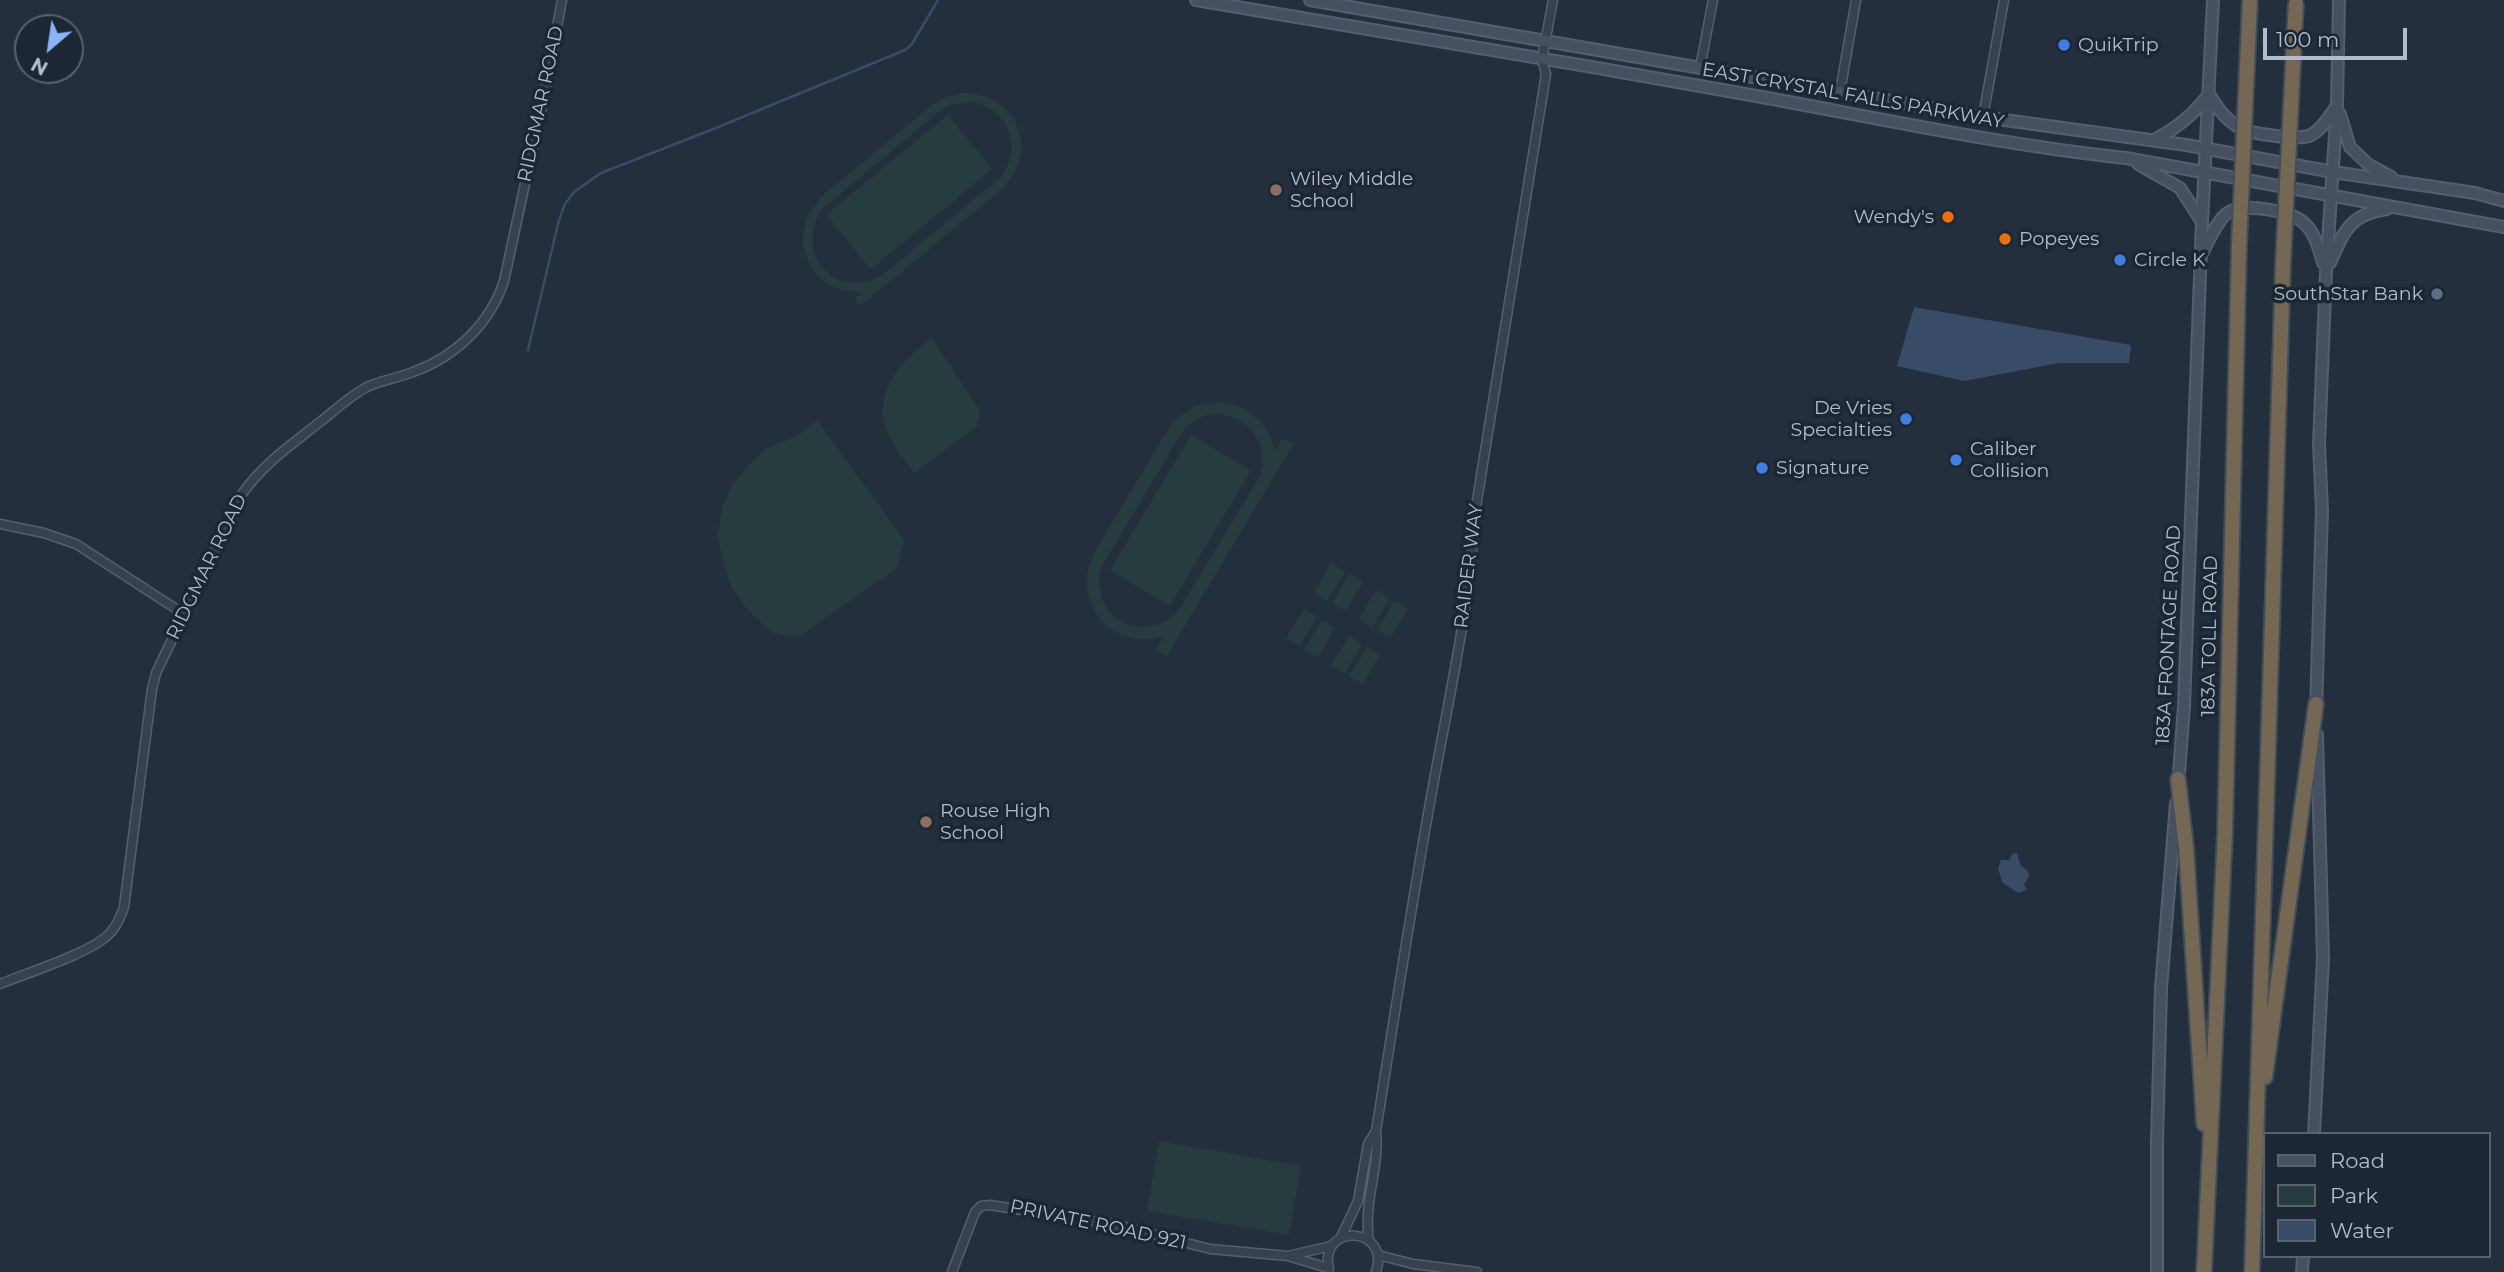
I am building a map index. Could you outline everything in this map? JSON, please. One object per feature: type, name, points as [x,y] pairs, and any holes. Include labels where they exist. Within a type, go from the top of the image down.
[{"type":"highway","name":"183A TOLL ROAD","points":[[2204,1272],[2225,832],[2239,246],[2250,0]]},
{"type":"highway","points":[[2252,1272],[2283,265],[2296,1]]},
{"type":"highway","points":[[2255,1148],[2316,704]]},
{"type":"highway","points":[[2178,779],[2186,847],[2208,1185]]},
{"type":"main road","name":"EAST CRYSTAL FALLS PARKWAY","points":[[1196,0],[2080,153],[2126,158],[2504,227]]},
{"type":"main road","name":"EAST CRYSTAL FALLS PARKWAY","points":[[1310,0],[1983,117],[2154,140],[2333,172],[2475,193],[2504,201]]},
{"type":"main road","name":"183A FRONTAGE ROAD","points":[[2157,1272],[2161,988],[2178,779],[2189,591],[2213,0]]},
{"type":"main road","points":[[2314,1132],[2323,959],[2316,704],[2322,510],[2319,444],[2326,272],[2337,105],[2339,0]]},
{"type":"main road","points":[[1325,22],[1327,3]]},
{"type":"main road","points":[[1697,86],[1700,68]]},
{"type":"main road","points":[[1838,111],[1840,92]]},
{"type":"main road","points":[[2154,140],[2178,127],[2194,114],[2209,94],[2222,115],[2240,129],[2284,137],[2308,137],[2320,129],[2337,105]]},
{"type":"main road","points":[[2337,105],[2350,147],[2369,165],[2395,180]]},
{"type":"main road","points":[[2126,158],[2180,188],[2202,222]]},
{"type":"main road","points":[[2201,255],[2225,215],[2235,208],[2265,209],[2293,215],[2306,224],[2317,242],[2326,272]]},
{"type":"main road","points":[[2326,272],[2347,228],[2354,220],[2375,211],[2396,208]]},
{"type":"street","name":"RIDGMAR ROAD","points":[[0,984],[94,945],[109,934],[120,919],[124,907],[152,689],[163,657],[242,494],[261,470],[353,395],[441,358],[472,335],[492,310],[504,281],[562,0]]},
{"type":"street","name":"RAIDER WAY","points":[[1369,1241],[1367,1208],[1378,1147],[1376,1131],[1466,604],[1472,565],[1475,513],[1546,74],[1542,59],[1553,0]]},
{"type":"street","points":[[1700,68],[1713,0]]},
{"type":"street","points":[[1840,92],[1856,0]]},
{"type":"street","points":[[1983,117],[2004,0]]},
{"type":"street","points":[[0,524],[44,533],[76,544],[184,614]]},
{"type":"street","name":"RAIDER WAY","points":[[1341,1237],[1358,1201],[1368,1144],[1376,1131]]},
{"type":"street","name":"PRIVATE ROAD 921","points":[[952,1272],[975,1212],[981,1206],[990,1205],[1116,1225],[1210,1249],[1288,1256],[1329,1270]]},
{"type":"street","points":[[1329,1270],[1327,1260],[1331,1246],[1341,1237],[1354,1235],[1369,1241],[1378,1255],[1376,1272]]},
{"type":"street","name":"PRIVATE ROAD 921","points":[[1288,1256],[1331,1246]]},
{"type":"street","points":[[1378,1255],[1413,1264],[1477,1272]]},
{"type":"green space","points":[[964,93],[983,96],[1010,114],[1018,128],[1021,142],[1020,158],[1014,174],[1002,189],[860,306],[854,299],[861,293],[835,288],[821,279],[810,266],[802,242],[807,217],[822,196],[932,105],[947,97]],"holes":[[[972,102],[995,112],[1009,131],[1011,154],[1001,177],[880,277],[863,283],[847,282],[833,277],[822,267],[815,255],[812,240],[815,224],[823,208],[938,112],[951,105]]]},
{"type":"green space","points":[[948,115],[992,169],[871,269],[826,215]]},
{"type":"green space","points":[[932,338],[980,411],[977,426],[915,473],[888,433],[883,406],[893,378],[904,363]]},
{"type":"green space","points":[[1221,402],[1240,407],[1263,424],[1275,451],[1283,438],[1293,444],[1167,656],[1156,650],[1164,636],[1145,639],[1127,637],[1112,630],[1100,619],[1087,589],[1088,571],[1094,553],[1173,422],[1195,406]],"holes":[[[1226,415],[1237,419],[1254,433],[1262,452],[1260,476],[1178,611],[1164,622],[1149,627],[1134,626],[1121,621],[1110,612],[1102,599],[1099,584],[1102,566],[1183,430],[1200,417]]]},
{"type":"green space","points":[[817,420],[904,540],[897,568],[798,637],[773,633],[747,609],[732,588],[722,559],[718,535],[722,508],[732,485],[748,466],[767,448],[801,434]]},
{"type":"green space","points":[[1191,435],[1251,471],[1170,606],[1110,570]]},
{"type":"green space","points":[[1331,563],[1345,572],[1327,601],[1314,593]]},
{"type":"green space","points":[[1349,574],[1363,582],[1345,611],[1332,603]]},
{"type":"green space","points":[[1376,590],[1390,598],[1372,627],[1359,619]]},
{"type":"green space","points":[[1394,601],[1408,609],[1390,638],[1377,630]]},
{"type":"green space","points":[[1304,609],[1317,617],[1300,646],[1286,638]]},
{"type":"green space","points":[[1322,620],[1335,628],[1318,657],[1304,649]]},
{"type":"green space","points":[[1349,636],[1362,644],[1345,673],[1331,665]]},
{"type":"green space","points":[[1367,647],[1380,655],[1363,684],[1349,676]]},
{"type":"green space","points":[[1159,1141],[1301,1166],[1289,1235],[1147,1211]]},
{"type":"water","points":[[1914,307],[2131,345],[2129,363],[2059,363],[1964,381],[1897,366]]},
{"type":"water","points":[[2013,853],[2017,853],[2020,863],[2029,874],[2024,884],[2027,890],[2018,893],[2002,882],[1998,868],[2001,860],[2009,860]]},
{"type":"waterway","points":[[528,350],[559,220],[565,204],[574,192],[601,173],[905,50],[912,44],[938,0]]},
{"type":"place","name":"QuikTrip","points":[[2064,45]]},
{"type":"place","name":"Wiley Middle School","points":[[1276,190]]},
{"type":"place","name":"Wendy's","points":[[1948,217]]},
{"type":"place","name":"Popeyes","points":[[2005,239]]},
{"type":"place","name":"Circle K","points":[[2120,260]]},
{"type":"place","name":"SouthStar Bank","points":[[2437,294]]},
{"type":"place","name":"De Vries Specialties","points":[[1906,419]]},
{"type":"place","name":"Caliber Collision","points":[[1956,460]]},
{"type":"place","name":"Signature","points":[[1762,468]]},
{"type":"place","name":"Rouse High School","points":[[926,822]]}]
